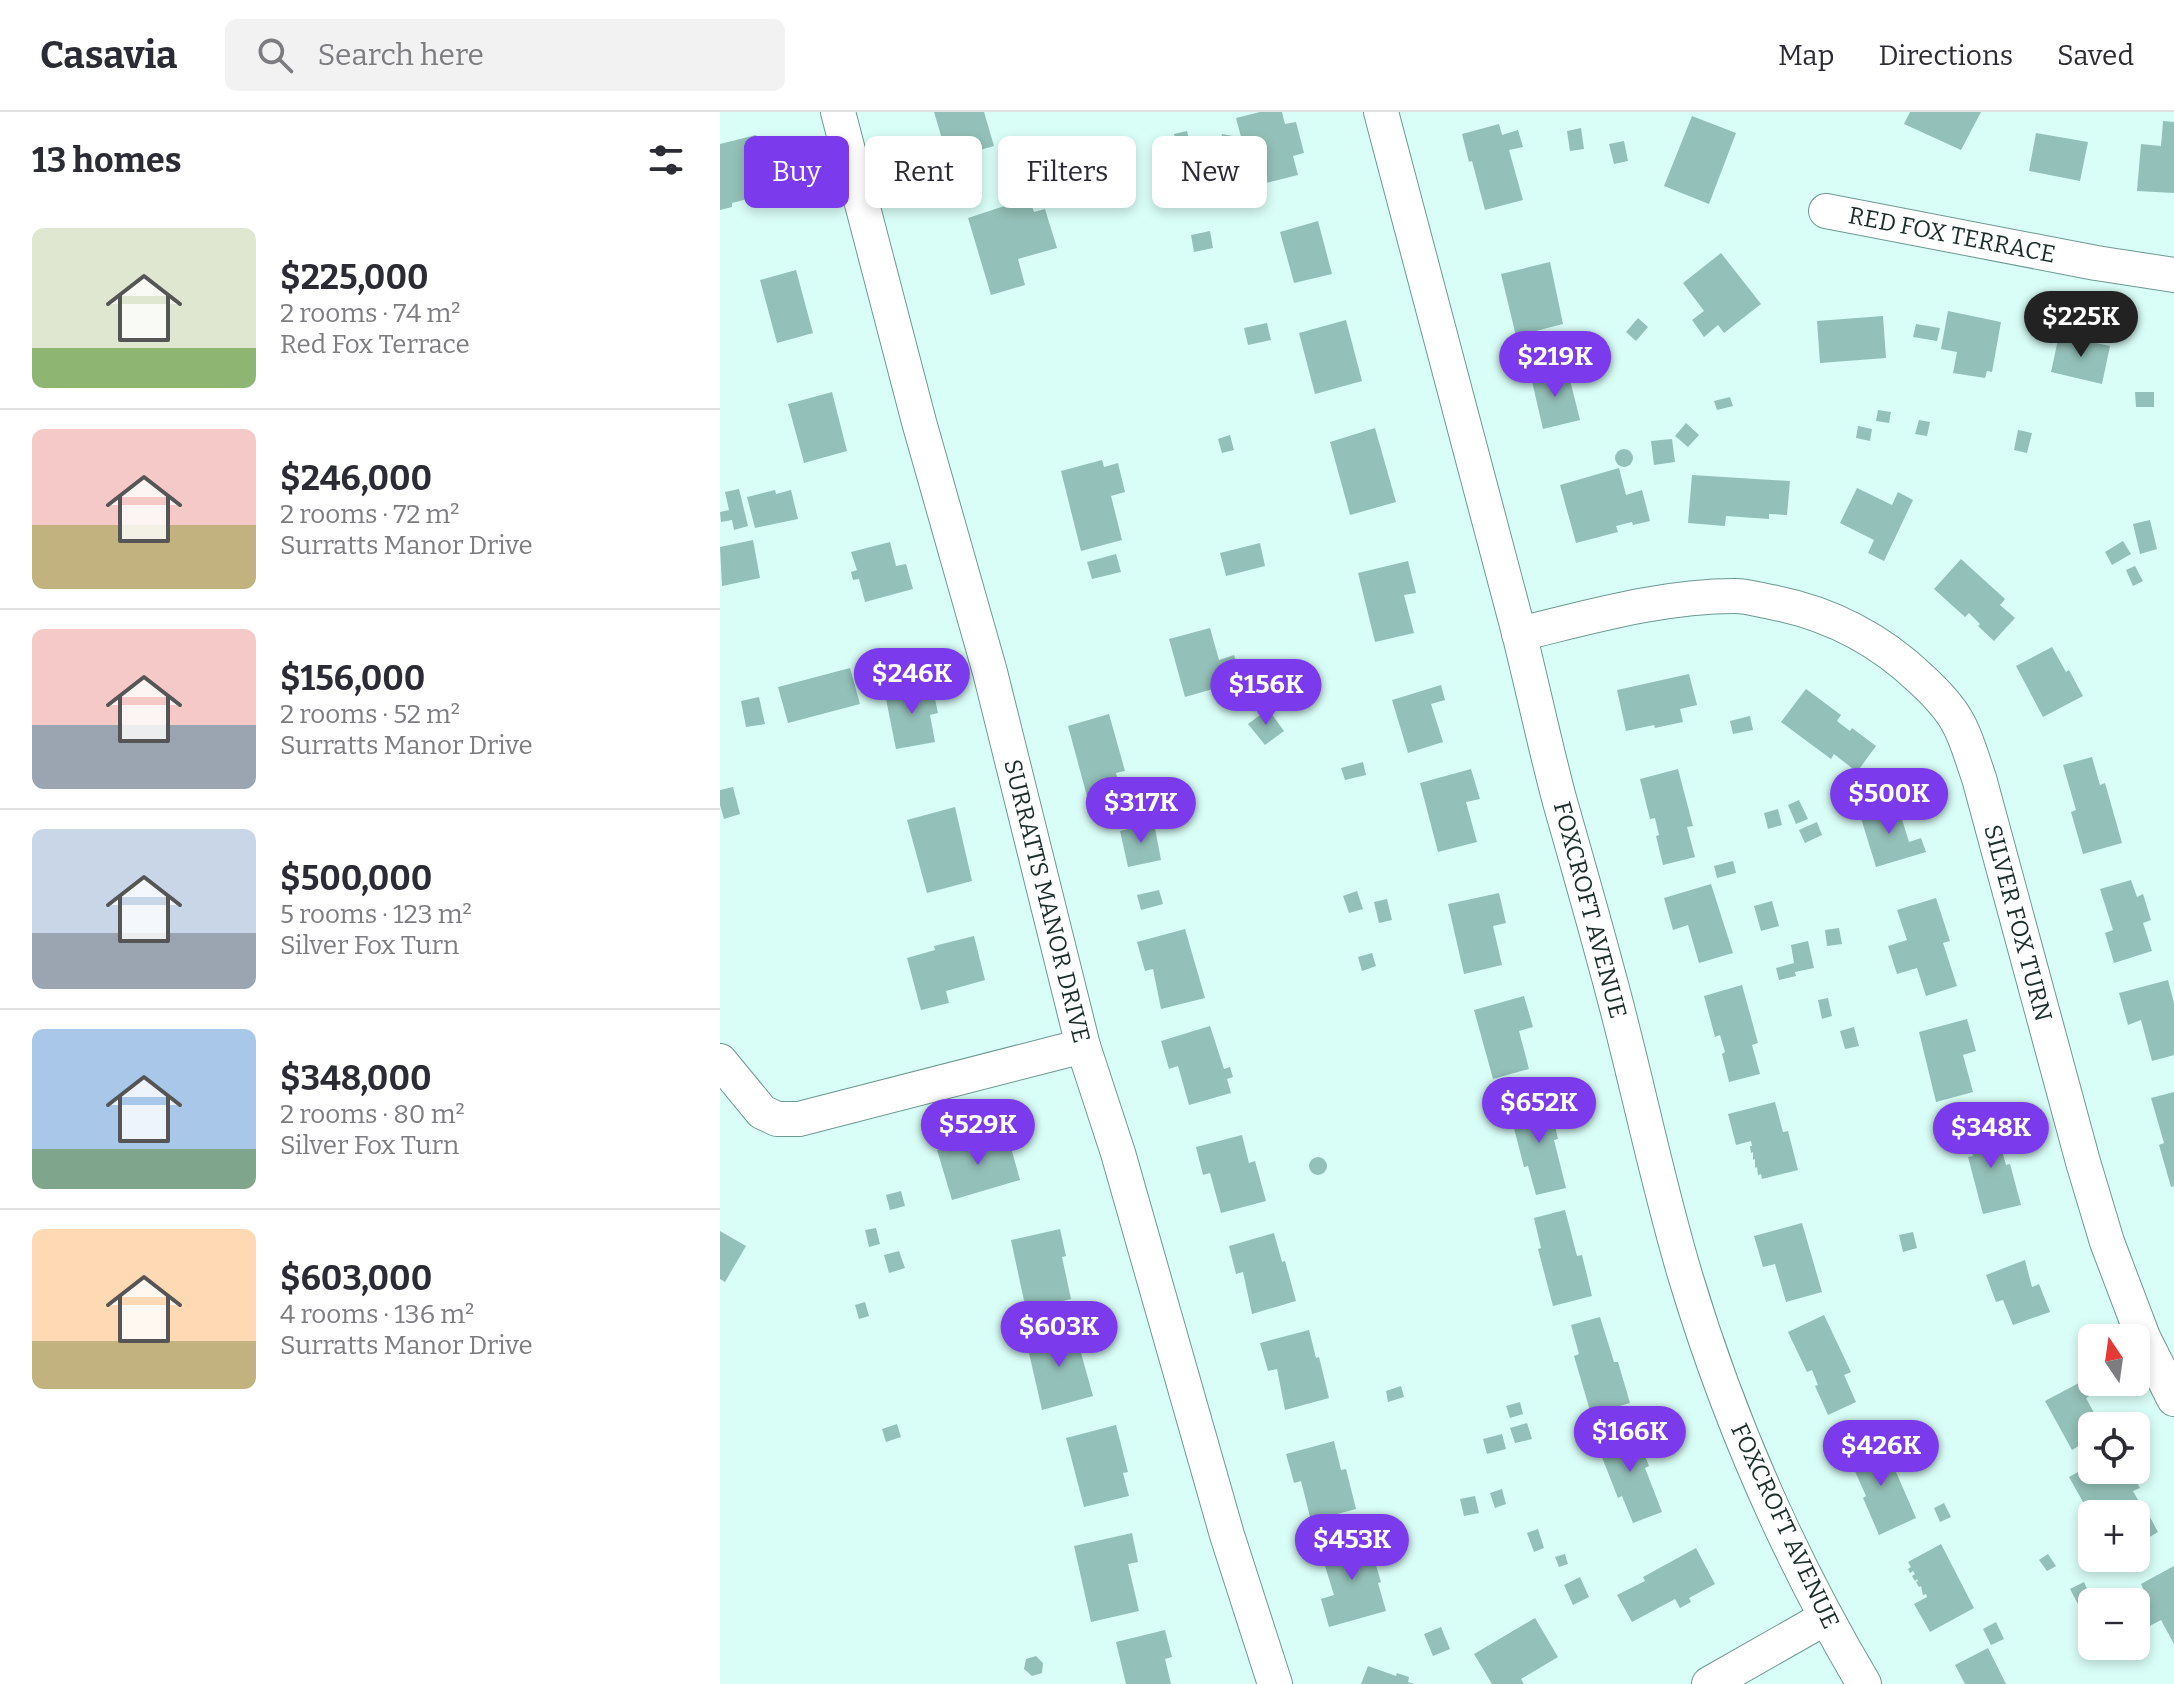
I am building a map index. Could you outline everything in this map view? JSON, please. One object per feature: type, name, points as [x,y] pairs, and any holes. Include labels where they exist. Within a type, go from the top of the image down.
[{"type":"street","name":"SURRATTS MANOR DRIVE","points":[[838,112],[919,422],[990,672],[1083,1046],[1118,1153],[1227,1535],[1275,1684]]},
{"type":"street","name":"FOXCROFT AVENUE","points":[[1381,112],[1688,1285],[1731,1407],[1793,1553],[1825,1618],[1864,1684]]},
{"type":"street","name":"RED FOX TERRACE","points":[[1826,211],[2174,275]]},
{"type":"street","name":"SILVER FOX TURN","points":[[1519,634],[1633,607],[1694,598],[1738,596],[1794,606],[1847,626],[1908,666],[1947,707],[1963,732],[1979,778],[2107,1242],[2143,1337],[2174,1399]]},
{"type":"street","points":[[720,1061],[762,1112],[777,1119],[799,1119],[1083,1046]]},
{"type":"street","points":[[1709,1684],[1825,1618]]},
{"type":"building","points":[[934,112],[984,112],[994,146],[982,149],[982,136],[941,136]]},
{"type":"building","points":[[1260,112],[1282,112],[1285,124],[1296,122],[1304,153],[1293,156],[1298,175],[1267,183],[1267,136],[1241,136],[1236,118]]},
{"type":"building","points":[[1910,112],[1981,112],[1961,150],[1904,124]]},
{"type":"building","points":[[1692,116],[1736,133],[1709,204],[1664,186]]},
{"type":"building","points":[[2163,121],[2174,122],[2174,193],[2137,191],[2141,144],[2161,146]]},
{"type":"building","points":[[1499,124],[1502,135],[1518,130],[1523,147],[1509,150],[1523,200],[1485,210],[1462,134]]},
{"type":"building","points":[[1581,128],[1584,149],[1570,151],[1567,131]]},
{"type":"building","points":[[1187,131],[1188,136],[1174,136]]},
{"type":"building","points":[[2036,133],[2088,142],[2080,181],[2029,171]]},
{"type":"building","points":[[744,138],[744,200],[720,210],[720,144]]},
{"type":"building","points":[[1624,141],[1628,161],[1614,164],[1609,144]]},
{"type":"building","points":[[998,208],[1033,208],[1034,212],[1045,209],[1057,248],[1018,259],[1025,285],[991,295],[968,218]]},
{"type":"building","points":[[1318,221],[1332,274],[1294,283],[1280,232]]},
{"type":"building","points":[[1210,231],[1213,248],[1194,252],[1191,235]]},
{"type":"building","points":[[1721,253],[1761,304],[1724,333],[1718,325],[1704,337],[1692,320],[1704,311],[1683,283]]},
{"type":"building","points":[[1550,262],[1563,324],[1516,336],[1501,274]]},
{"type":"building","points":[[796,270],[813,333],[777,343],[760,280]]},
{"type":"building","points":[[1948,311],[2001,322],[1992,372],[1987,371],[1985,378],[1953,373],[1957,352],[1941,349]]},
{"type":"building","points":[[1883,316],[1886,358],[1820,363],[1817,321]]},
{"type":"building","points":[[1638,318],[1648,327],[1636,341],[1626,332]]},
{"type":"building","points":[[1346,320],[1362,381],[1315,394],[1299,333]]},
{"type":"building","points":[[1267,323],[1271,340],[1248,345],[1244,328]]},
{"type":"building","points":[[1916,324],[1940,328],[1937,341],[1913,337]]},
{"type":"building","points":[[2059,335],[2110,346],[2102,384],[2051,372]]},
{"type":"building","points":[[1567,368],[1580,420],[1543,429],[1531,377]]},
{"type":"building","points":[[832,392],[847,451],[804,463],[788,404]]},
{"type":"building","points":[[2135,392],[2154,392],[2154,407],[2136,407]]},
{"type":"building","points":[[1730,397],[1733,406],[1717,410],[1714,401]]},
{"type":"building","points":[[1878,410],[1891,412],[1889,423],[1876,421]]},
{"type":"building","points":[[1919,420],[1930,422],[1927,436],[1915,434]]},
{"type":"building","points":[[1686,423],[1699,435],[1688,447],[1675,436]]},
{"type":"building","points":[[1858,426],[1872,429],[1870,441],[1856,438]]},
{"type":"building","points":[[1375,428],[1396,502],[1350,515],[1330,442]]},
{"type":"building","points":[[2018,430],[2032,433],[2027,453],[2014,450]]},
{"type":"building","points":[[1230,435],[1234,450],[1222,453],[1218,439]]},
{"type":"building","points":[[1672,439],[1675,462],[1654,465],[1651,441]]},
{"type":"building","points":[[1624,449],[1633,458],[1624,467],[1615,458]]},
{"type":"building","points":[[1102,460],[1104,467],[1118,463],[1125,492],[1111,496],[1122,540],[1081,551],[1061,471]]},
{"type":"building","points":[[1619,468],[1626,495],[1642,490],[1650,521],[1616,526],[1618,532],[1576,543],[1560,485]]},
{"type":"building","points":[[1692,475],[1790,481],[1787,515],[1769,514],[1769,519],[1726,516],[1725,526],[1688,523]]},
{"type":"building","points":[[1857,488],[1892,505],[1898,492],[1913,500],[1884,561],[1868,553],[1874,540],[1840,523]]},
{"type":"building","points":[[739,489],[748,526],[734,530],[732,520],[721,522],[720,512],[729,510],[725,492]]},
{"type":"building","points":[[775,490],[776,494],[791,490],[798,519],[755,528],[747,497]]},
{"type":"building","points":[[2150,520],[2157,549],[2140,554],[2133,524]]},
{"type":"building","points":[[753,540],[760,578],[722,586],[720,547]]},
{"type":"building","points":[[2123,541],[2131,554],[2112,565],[2105,552]]},
{"type":"building","points":[[890,542],[896,566],[906,564],[913,589],[865,602],[859,579],[853,580],[851,572],[857,570],[851,552]]},
{"type":"building","points":[[1260,543],[1265,566],[1226,576],[1220,553]]},
{"type":"building","points":[[1116,554],[1121,572],[1092,579],[1087,562]]},
{"type":"building","points":[[1961,559],[2005,599],[2000,605],[2015,618],[1994,641],[1969,613],[1965,617],[1934,589]]},
{"type":"building","points":[[1408,561],[1416,593],[1404,595],[1414,633],[1375,642],[1358,573]]},
{"type":"building","points":[[2135,566],[2143,581],[2133,586],[2126,570]]},
{"type":"building","points":[[1210,628],[1219,660],[1234,655],[1240,673],[1224,677],[1227,685],[1185,697],[1169,639]]},
{"type":"building","points":[[2052,647],[2083,696],[2043,717],[2016,666]]},
{"type":"building","points":[[850,668],[860,704],[788,723],[778,687]]},
{"type":"building","points":[[1689,674],[1697,705],[1680,709],[1683,722],[1626,731],[1617,690]]},
{"type":"building","points":[[932,685],[938,713],[930,715],[935,742],[896,749],[885,694]]},
{"type":"building","points":[[1441,685],[1445,700],[1431,704],[1443,742],[1408,753],[1392,700]]},
{"type":"building","points":[[1806,689],[1841,715],[1837,721],[1876,746],[1857,772],[1834,754],[1831,759],[1781,722]]},
{"type":"building","points":[[759,697],[765,724],[746,727],[741,701]]},
{"type":"building","points":[[1268,709],[1284,731],[1265,745],[1248,724]]},
{"type":"building","points":[[1109,714],[1125,771],[1116,773],[1125,802],[1091,811],[1068,726]]},
{"type":"building","points":[[1750,716],[1753,730],[1733,734],[1730,721]]},
{"type":"building","points":[[2092,757],[2100,785],[2105,783],[2122,843],[2083,854],[2071,812],[2076,810],[2063,765]]},
{"type":"building","points":[[1363,762],[1366,775],[1345,780],[1341,768]]},
{"type":"building","points":[[1471,769],[1480,799],[1466,802],[1477,842],[1438,852],[1420,783]]},
{"type":"building","points":[[1678,769],[1693,826],[1687,827],[1695,857],[1663,865],[1655,818],[1650,819],[1640,779]]},
{"type":"building","points":[[733,787],[740,814],[724,819],[720,790]]},
{"type":"building","points":[[1799,800],[1808,819],[1796,824],[1788,805]]},
{"type":"building","points":[[1897,803],[1909,842],[1921,838],[1926,852],[1876,867],[1860,815]]},
{"type":"building","points":[[955,807],[972,881],[927,893],[907,820]]},
{"type":"building","points":[[1778,809],[1782,825],[1768,829],[1764,813]]},
{"type":"building","points":[[1817,822],[1822,835],[1805,843],[1799,830]]},
{"type":"building","points":[[1154,823],[1161,860],[1128,867],[1120,831]]},
{"type":"building","points":[[1733,861],[1736,873],[1717,878],[1714,866]]},
{"type":"building","points":[[2131,880],[2137,897],[2143,894],[2151,920],[2143,923],[2152,951],[2114,963],[2105,933],[2113,930],[2100,889]]},
{"type":"building","points":[[1711,884],[1733,953],[1699,963],[1688,925],[1673,930],[1664,898]]},
{"type":"building","points":[[1159,890],[1163,904],[1141,910],[1137,895]]},
{"type":"building","points":[[1357,891],[1363,909],[1349,913],[1343,896]]},
{"type":"building","points":[[1499,893],[1506,923],[1493,926],[1502,965],[1464,974],[1448,904]]},
{"type":"building","points":[[1936,898],[1950,941],[1943,943],[1957,986],[1926,996],[1917,968],[1897,974],[1888,946],[1907,940],[1897,910]]},
{"type":"building","points":[[1387,899],[1392,920],[1379,923],[1374,902]]},
{"type":"building","points":[[1772,901],[1779,926],[1761,931],[1754,906]]},
{"type":"building","points":[[1839,928],[1842,944],[1827,946],[1825,930]]},
{"type":"building","points":[[1185,929],[1205,998],[1161,1009],[1153,969],[1145,971],[1137,942]]},
{"type":"building","points":[[974,936],[985,980],[946,991],[949,1003],[921,1010],[907,958],[935,950],[934,946]]},
{"type":"building","points":[[1808,941],[1814,968],[1779,980],[1776,968],[1794,963],[1791,945]]},
{"type":"building","points":[[1372,953],[1376,966],[1362,971],[1358,957]]},
{"type":"building","points":[[2168,980],[2174,1003],[2174,1055],[2152,1061],[2141,1020],[2128,1025],[2119,993]]},
{"type":"building","points":[[1742,985],[1758,1043],[1752,1045],[1760,1074],[1729,1082],[1722,1054],[1725,1052],[1720,1035],[1715,1037],[1704,996]]},
{"type":"building","points":[[1524,996],[1533,1027],[1519,1031],[1529,1069],[1493,1079],[1474,1010]]},
{"type":"building","points":[[1828,998],[1832,1016],[1822,1019],[1818,1000]]},
{"type":"building","points":[[1967,1019],[1976,1051],[1963,1055],[1973,1092],[1936,1102],[1919,1032]]},
{"type":"building","points":[[1210,1026],[1224,1069],[1230,1067],[1233,1077],[1227,1079],[1231,1093],[1189,1105],[1178,1066],[1169,1069],[1161,1041]]},
{"type":"building","points":[[1854,1027],[1859,1046],[1845,1049],[1840,1031]]},
{"type":"building","points":[[2174,1092],[2174,1186],[2171,1187],[2159,1145],[2164,1143],[2151,1098]]},
{"type":"building","points":[[1549,1100],[1558,1139],[1554,1140],[1566,1188],[1536,1195],[1528,1166],[1524,1167],[1509,1109]]},
{"type":"building","points":[[1775,1102],[1783,1132],[1788,1131],[1798,1170],[1762,1179],[1755,1168],[1751,1141],[1736,1145],[1728,1114]]},
{"type":"building","points":[[1994,1121],[2021,1205],[1983,1214],[1968,1157],[1973,1156],[1965,1129]]},
{"type":"building","points":[[1242,1135],[1249,1163],[1255,1161],[1266,1201],[1221,1213],[1210,1173],[1203,1175],[1196,1147]]},
{"type":"building","points":[[1008,1137],[1020,1180],[952,1200],[937,1150],[972,1140],[974,1149]]},
{"type":"building","points":[[1318,1157],[1327,1166],[1318,1175],[1309,1166]]},
{"type":"building","points":[[901,1191],[905,1206],[890,1210],[886,1195]]},
{"type":"building","points":[[1565,1210],[1577,1256],[1582,1255],[1592,1296],[1553,1306],[1538,1249],[1541,1248],[1534,1218]]},
{"type":"building","points":[[1802,1223],[1822,1292],[1786,1302],[1775,1264],[1763,1267],[1754,1236]]},
{"type":"building","points":[[876,1228],[880,1244],[869,1247],[865,1230]]},
{"type":"building","points":[[1060,1229],[1071,1299],[1026,1310],[1011,1240]]},
{"type":"building","points":[[720,1231],[746,1246],[725,1282],[720,1279]]},
{"type":"building","points":[[1913,1232],[1917,1248],[1903,1252],[1899,1235]]},
{"type":"building","points":[[1274,1233],[1296,1301],[1252,1314],[1243,1272],[1236,1274],[1229,1246]]},
{"type":"building","points":[[899,1251],[905,1268],[889,1273],[884,1255]]},
{"type":"building","points":[[2025,1260],[2032,1287],[2039,1284],[2050,1312],[2013,1325],[2003,1300],[1996,1302],[1986,1275]]},
{"type":"building","points":[[865,1302],[869,1316],[859,1319],[855,1305]]},
{"type":"building","points":[[1824,1315],[1851,1372],[1844,1375],[1856,1402],[1828,1415],[1815,1386],[1818,1385],[1812,1370],[1807,1372],[1788,1332]]},
{"type":"building","points":[[1600,1317],[1630,1403],[1591,1414],[1574,1356],[1579,1354],[1571,1325]]},
{"type":"building","points":[[1074,1328],[1093,1396],[1042,1410],[1026,1340]]},
{"type":"building","points":[[1309,1330],[1329,1398],[1285,1410],[1277,1369],[1268,1371],[1260,1343]]},
{"type":"building","points":[[2078,1383],[2078,1396],[2089,1396],[2086,1398],[2094,1412],[2078,1412],[2078,1446],[2072,1450],[2045,1401]]},
{"type":"building","points":[[1401,1386],[1404,1397],[1388,1402],[1386,1391]]},
{"type":"building","points":[[1520,1402],[1523,1414],[1510,1418],[1506,1406]]},
{"type":"building","points":[[1527,1423],[1532,1439],[1515,1443],[1510,1428]]},
{"type":"building","points":[[897,1424],[901,1437],[886,1442],[882,1429]]},
{"type":"building","points":[[1116,1425],[1128,1472],[1123,1473],[1129,1496],[1084,1507],[1066,1438]]},
{"type":"building","points":[[1634,1428],[1662,1512],[1633,1523],[1622,1496],[1618,1498],[1596,1442]]},
{"type":"building","points":[[1502,1434],[1506,1449],[1487,1454],[1483,1439]]},
{"type":"building","points":[[1875,1439],[1888,1467],[1893,1465],[1916,1518],[1879,1535],[1846,1451]]},
{"type":"building","points":[[1334,1441],[1341,1470],[1346,1469],[1356,1509],[1311,1521],[1301,1481],[1294,1483],[1286,1454]]},
{"type":"building","points":[[2078,1472],[2078,1484],[2138,1484],[2140,1488],[2133,1491],[2138,1500],[2082,1500],[2069,1477]]},
{"type":"building","points":[[1502,1489],[1506,1504],[1495,1508],[1490,1493]]},
{"type":"building","points":[[1475,1496],[1479,1513],[1464,1516],[1460,1499]]},
{"type":"building","points":[[1944,1503],[1951,1517],[1940,1522],[1934,1508]]},
{"type":"building","points":[[2150,1517],[2158,1532],[2150,1537]]},
{"type":"building","points":[[1538,1529],[1544,1548],[1534,1552],[1527,1533]]},
{"type":"building","points":[[1132,1533],[1138,1562],[1128,1564],[1139,1611],[1091,1622],[1074,1546]]},
{"type":"building","points":[[1367,1536],[1386,1611],[1329,1627],[1321,1599],[1334,1595],[1320,1550]]},
{"type":"building","points":[[1941,1544],[1974,1608],[1930,1632],[1914,1604],[1927,1597],[1912,1576],[1915,1574],[1913,1571],[1910,1573],[1908,1562]]},
{"type":"building","points":[[1696,1548],[1715,1584],[1689,1598],[1691,1602],[1680,1608],[1675,1599],[1632,1622],[1617,1595]]},
{"type":"building","points":[[1565,1554],[1568,1564],[1559,1567],[1555,1557]]},
{"type":"building","points":[[2048,1554],[2056,1566],[2047,1571],[2039,1560]]},
{"type":"building","points":[[2174,1566],[2174,1644],[2161,1620],[2150,1626],[2150,1588],[2143,1588],[2141,1584]]},
{"type":"building","points":[[1580,1577],[1589,1597],[1573,1605],[1564,1585]]},
{"type":"building","points":[[2084,1582],[2087,1588],[2078,1588],[2078,1604],[2070,1589]]},
{"type":"building","points":[[1535,1618],[1558,1657],[1521,1679],[1524,1684],[1492,1684],[1474,1654]]},
{"type":"building","points":[[1996,1622],[2004,1639],[1991,1645],[1983,1629]]},
{"type":"building","points":[[1441,1627],[1450,1649],[1433,1656],[1424,1634]]},
{"type":"building","points":[[1165,1630],[1172,1657],[1165,1659],[1171,1684],[1126,1684],[1116,1642]]},
{"type":"building","points":[[1988,1648],[2006,1684],[1965,1684],[1955,1665]]},
{"type":"building","points":[[1036,1656],[1043,1663],[1042,1673],[1032,1676],[1024,1669],[1026,1659]]},
{"type":"building","points":[[1368,1666],[1396,1676],[1397,1673],[1409,1677],[1408,1682],[1414,1684],[1361,1684]]}]
